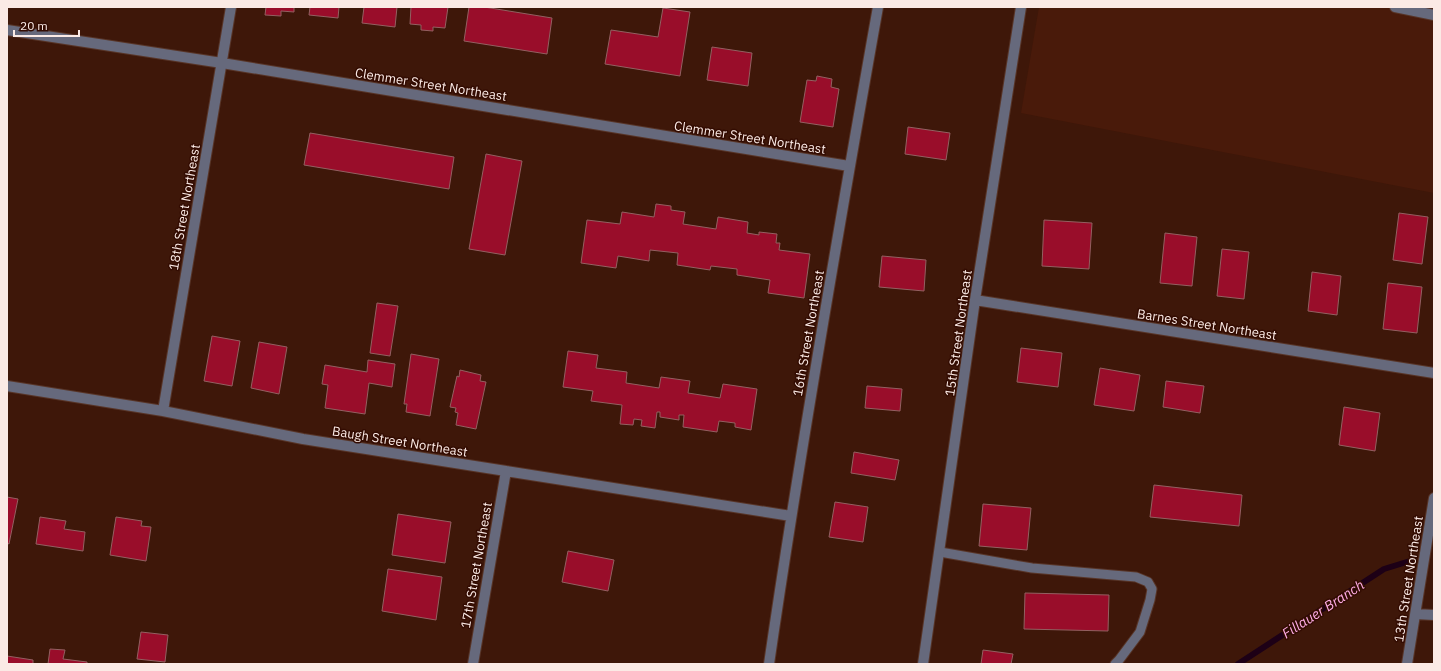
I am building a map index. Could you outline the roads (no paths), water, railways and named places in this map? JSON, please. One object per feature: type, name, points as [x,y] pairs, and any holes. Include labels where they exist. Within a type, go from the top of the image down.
[{"type":"street","name":"18th Street Northeast","points":[[163,411],[231,7]]},
{"type":"street","name":"16th Street Northeast","points":[[769,664],[791,516],[849,166],[878,7]]},
{"type":"street","name":"15th Street Northeast","points":[[923,664],[976,300],[1021,7]]},
{"type":"street","points":[[1395,7],[1434,15]]},
{"type":"street","name":"Clemmer Street Northeast","points":[[7,30],[222,63],[849,166]]},
{"type":"street","name":"Barnes Street Northeast","points":[[976,300],[1434,373]]},
{"type":"street","name":"Baugh Street Northeast","points":[[7,386],[163,411],[303,439],[791,516]]},
{"type":"street","name":"17th Street Northeast","points":[[473,664],[506,471]]},
{"type":"street","name":"13th Street Northeast","points":[[1407,664],[1434,498]]},
{"type":"street","points":[[1416,614],[1434,615]]},
{"type":"lane","points":[[940,552],[1032,568],[1136,577],[1148,582],[1152,589],[1140,632],[1115,664]]},
{"type":"waterway","name":"Fillauer Branch","points":[[1238,664],[1384,569],[1410,561]]}]
